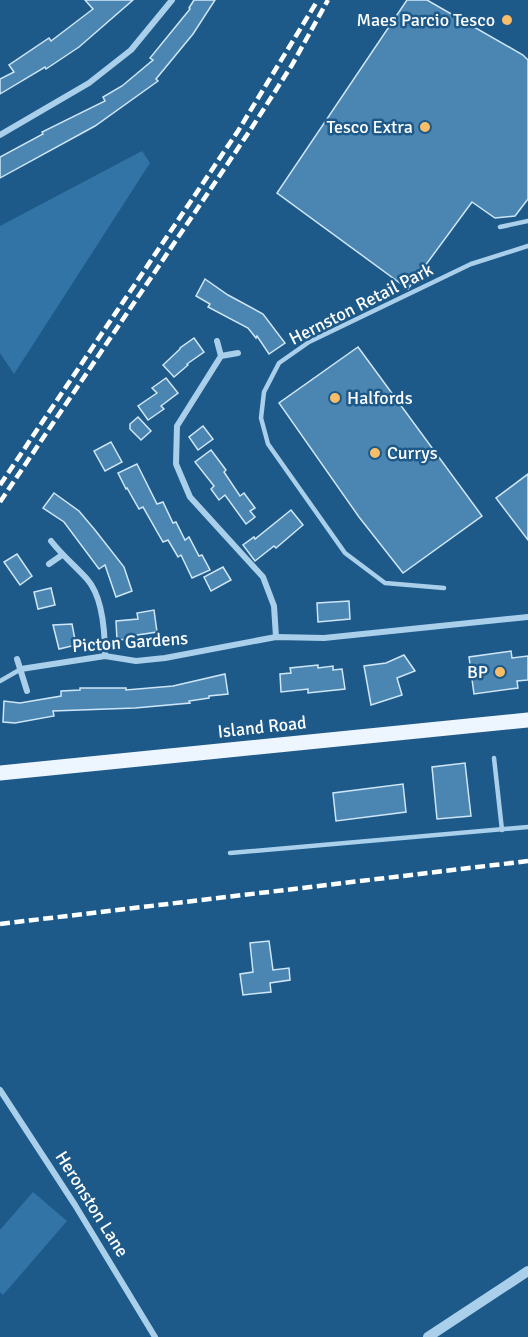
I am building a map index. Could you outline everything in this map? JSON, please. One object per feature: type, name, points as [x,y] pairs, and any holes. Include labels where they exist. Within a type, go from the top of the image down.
[{"type":"main road","name":"Island Road","points":[[0,773],[528,720]]},
{"type":"street","points":[[0,135],[98,77],[131,50],[172,0]]},
{"type":"street","points":[[217,341],[221,356],[177,426],[176,464],[190,497],[263,577],[273,606],[276,637]]},
{"type":"street","points":[[221,356],[238,353]]},
{"type":"street","points":[[51,541],[89,581],[101,610],[105,630],[105,656]]},
{"type":"street","points":[[49,564],[62,555]]},
{"type":"street","name":"Picton Gardens","points":[[21,669],[105,656],[136,660],[165,658],[276,637],[324,638],[528,617]]},
{"type":"street","points":[[17,659],[27,691]]},
{"type":"street","name":"Heronston Lane","points":[[0,1090],[75,1205],[155,1337]]},
{"type":"street","points":[[428,1337],[528,1270]]},
{"type":"lane","points":[[500,227],[528,221]]},
{"type":"lane","name":"Hernston Retail Park","points":[[444,588],[385,583],[345,553],[268,444],[261,418],[264,392],[279,363],[309,342],[471,264],[528,246]]},
{"type":"lane","points":[[0,681],[21,669]]},
{"type":"lane","points":[[494,758],[502,830]]},
{"type":"lane","points":[[230,853],[528,827]]},
{"type":"shaded area","points":[[142,151],[150,163],[14,374],[0,353],[0,226]]},
{"type":"shaded area","points":[[33,1192],[67,1221],[3,1295],[0,1292],[0,1230]]},
{"type":"building","points":[[85,0],[133,0],[79,47],[46,69],[45,67],[0,94],[0,79],[14,72],[9,65],[49,38],[51,41],[93,9]]},
{"type":"building","points":[[194,0],[215,0],[193,34],[156,79],[158,81],[95,126],[0,178],[0,157],[43,134],[42,132],[105,101],[103,97],[122,86],[153,60],[150,58],[190,9]]},
{"type":"building","name":"Tesco Extra","points":[[407,0],[427,0],[528,60],[528,199],[515,216],[495,218],[472,202],[408,289],[277,193]]},
{"type":"building","points":[[205,279],[228,295],[263,314],[285,343],[269,354],[257,336],[256,338],[248,328],[208,307],[210,304],[196,296]]},
{"type":"building","points":[[194,338],[204,352],[174,377],[163,365]]},
{"type":"building","points":[[358,347],[482,516],[403,573],[359,517],[279,403]]},
{"type":"building","points":[[166,378],[178,393],[161,406],[164,409],[148,420],[138,406],[157,393],[152,388]]},
{"type":"building","points":[[138,417],[151,431],[141,440],[130,429],[130,424]]},
{"type":"building","points":[[203,426],[213,439],[198,450],[189,437]]},
{"type":"building","points":[[111,442],[122,462],[105,471],[94,451]]},
{"type":"building","points":[[211,450],[226,470],[224,472],[240,496],[244,493],[255,508],[250,511],[255,517],[246,524],[225,495],[219,500],[211,489],[214,486],[195,462]]},
{"type":"building","points":[[137,464],[157,504],[163,502],[173,523],[176,522],[185,540],[189,537],[210,570],[192,578],[181,555],[178,557],[168,540],[163,542],[143,507],[139,509],[118,473]]},
{"type":"building","points":[[528,474],[528,540],[496,498]]},
{"type":"building","points":[[54,493],[79,511],[95,530],[124,567],[132,591],[116,597],[105,565],[99,569],[64,522],[43,508]]},
{"type":"building","points":[[291,510],[303,525],[276,548],[274,546],[255,561],[243,545],[254,537],[255,539]]},
{"type":"building","points":[[17,554],[32,576],[20,585],[4,562]]},
{"type":"building","points":[[223,567],[231,580],[211,591],[204,577]]},
{"type":"building","points":[[51,588],[55,605],[38,609],[34,592]]},
{"type":"building","points":[[349,601],[350,619],[318,622],[317,603]]},
{"type":"building","points":[[154,610],[157,632],[117,640],[116,621],[138,619],[137,613]]},
{"type":"building","points":[[72,624],[76,645],[59,649],[53,625]]},
{"type":"building","points":[[511,651],[512,658],[528,656],[528,680],[517,681],[518,688],[474,694],[469,657]]},
{"type":"building","points":[[404,655],[415,671],[397,678],[402,695],[371,705],[364,666],[386,663]]},
{"type":"building","points":[[318,665],[318,668],[333,666],[333,670],[342,669],[345,689],[308,693],[308,689],[281,692],[280,674],[291,673],[290,668]]},
{"type":"building","points":[[225,674],[228,694],[209,696],[209,698],[189,701],[190,703],[53,711],[54,716],[15,723],[3,722],[4,701],[20,703],[61,696],[61,691],[80,690],[80,688],[126,688],[126,690],[173,686]]},
{"type":"building","points":[[465,763],[471,816],[437,819],[432,767]]},
{"type":"building","points":[[403,784],[406,812],[336,821],[333,793]]},
{"type":"building","points":[[269,941],[273,970],[289,968],[290,980],[270,983],[271,992],[243,995],[240,974],[253,972],[250,943]]},
{"type":"railway","points":[[0,502],[251,129],[292,65],[328,0]]},
{"type":"railway","points":[[0,485],[238,131],[316,3]]},
{"type":"railway","points":[[0,924],[528,861]]},
{"type":"place","name":"Maes Parcio Tesco","points":[[507,20]]},
{"type":"place","name":"Tesco Extra","points":[[425,127]]},
{"type":"place","name":"Halfords","points":[[335,398]]},
{"type":"place","name":"Currys","points":[[375,453]]},
{"type":"place","name":"BP","points":[[500,672]]}]
